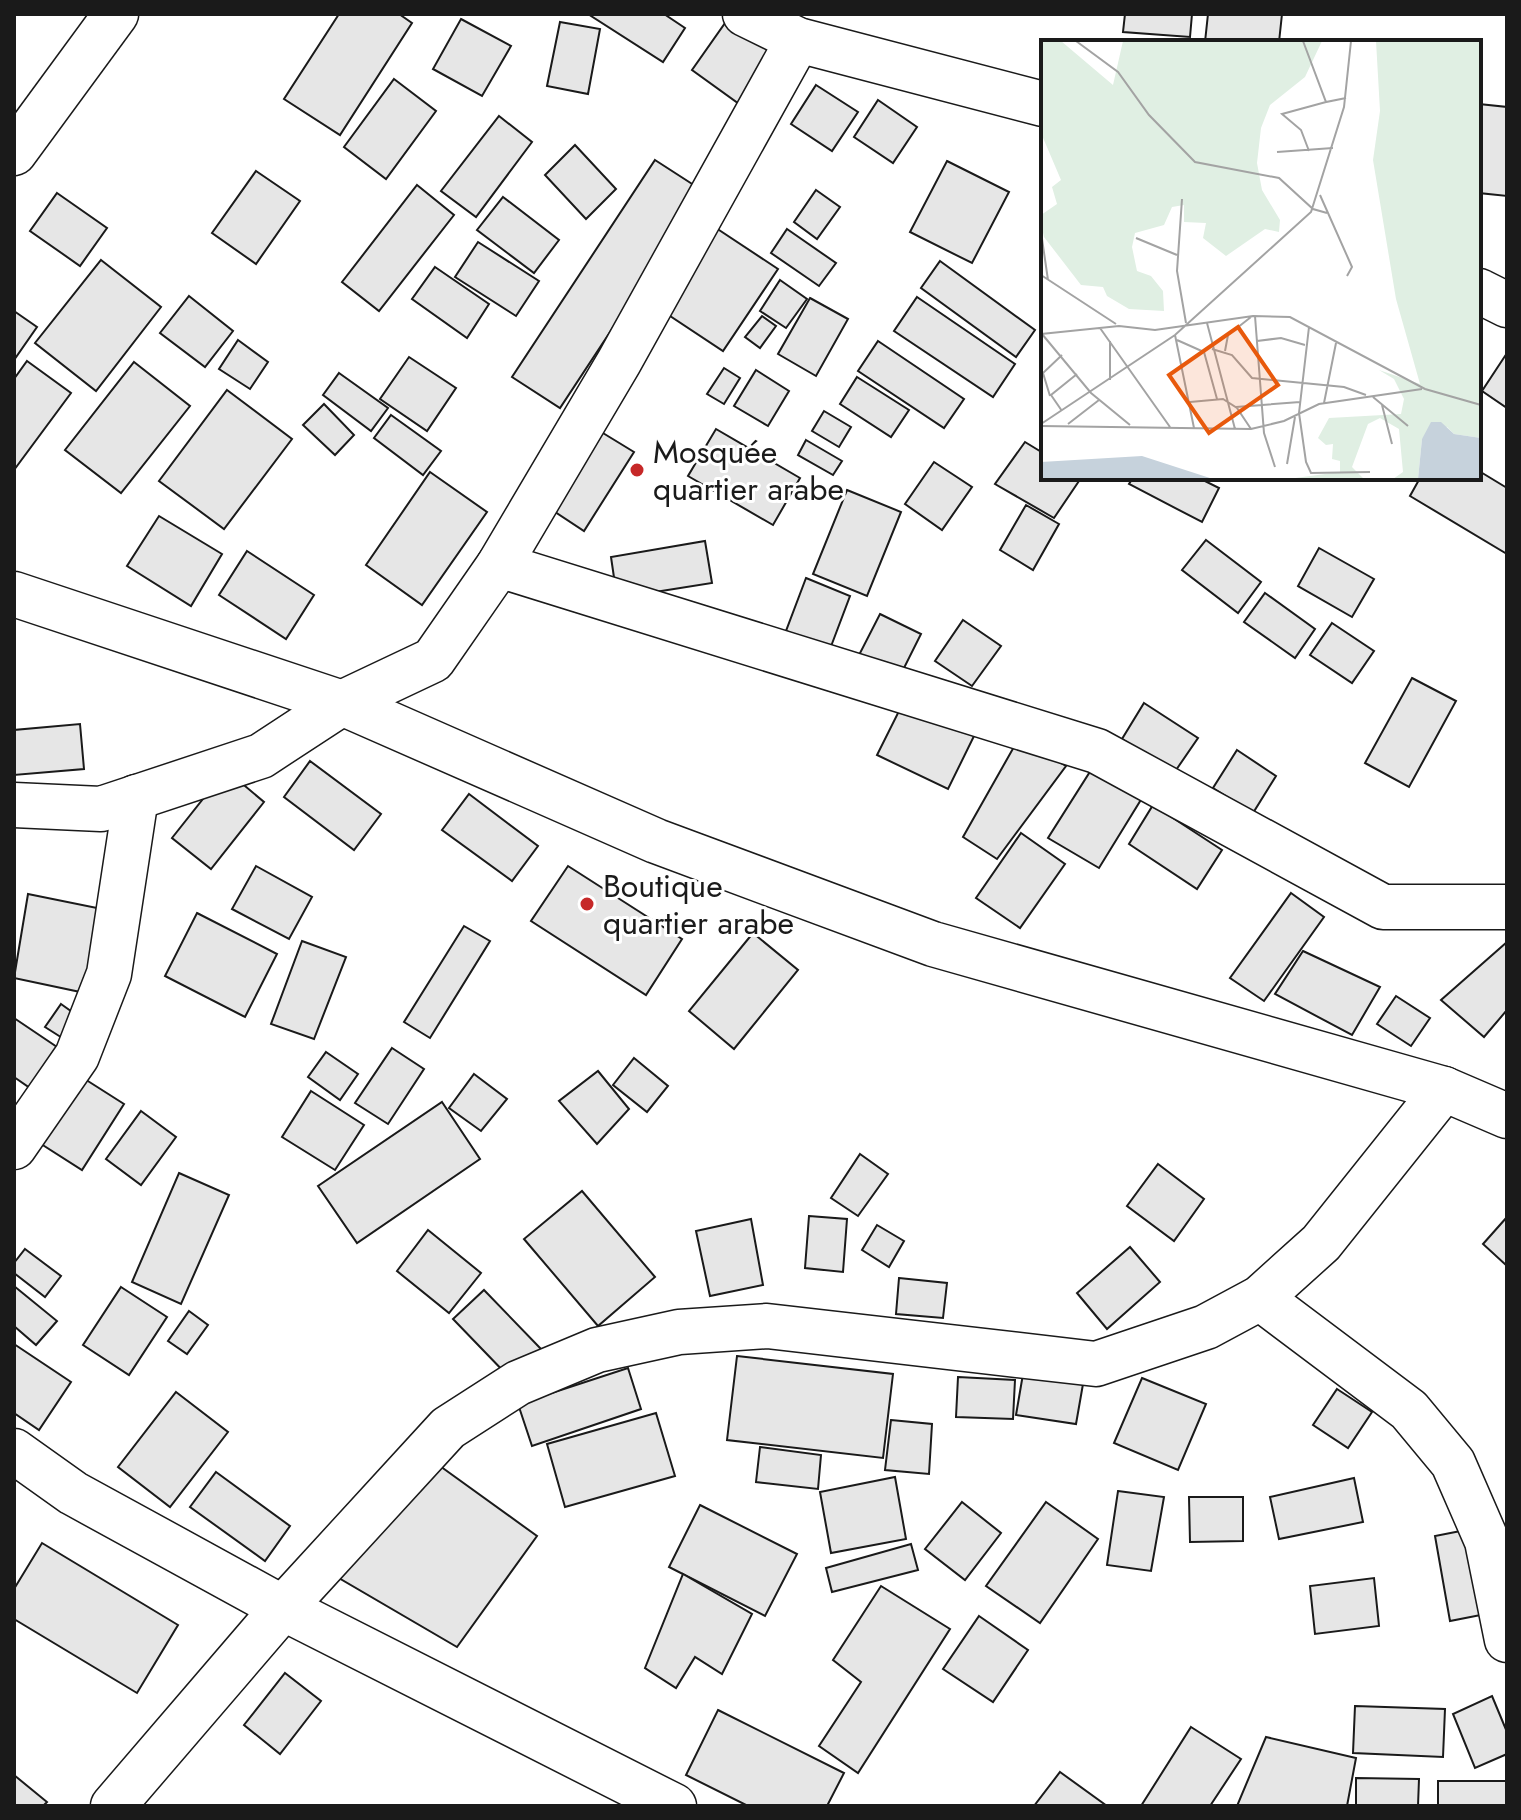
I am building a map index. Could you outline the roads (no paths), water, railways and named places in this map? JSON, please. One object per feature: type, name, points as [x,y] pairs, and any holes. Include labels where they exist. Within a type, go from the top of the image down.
[{"type":"street","points":[[14,153],[116,14]]},
{"type":"street","points":[[745,14],[798,40],[1041,103]]},
{"type":"street","points":[[14,805],[101,809],[261,756],[342,703],[433,660],[499,565],[619,362],[798,40]]},
{"type":"street","points":[[1481,292],[1507,305]]},
{"type":"street","points":[[499,565],[1097,751],[1383,907],[1507,907]]},
{"type":"street","points":[[14,594],[342,703],[656,841],[933,944],[1444,1089],[1507,1116]]},
{"type":"street","points":[[14,1147],[77,1056],[109,974],[136,797]]},
{"type":"street","points":[[113,1806],[283,1608],[448,1428],[518,1383],[597,1350],[679,1332],[767,1326],[1096,1364],[1206,1327],[1260,1298],[1321,1243],[1444,1089]]},
{"type":"street","points":[[1260,1298],[1409,1410],[1453,1463],[1487,1541],[1507,1640]]},
{"type":"street","points":[[14,1451],[73,1493],[283,1608],[674,1806]]},
{"type":"place","name":"Mosquée quartier arabe","points":[[637,470]]},
{"type":"place","name":"Boutique quartier arabe","points":[[587,904]]}]
